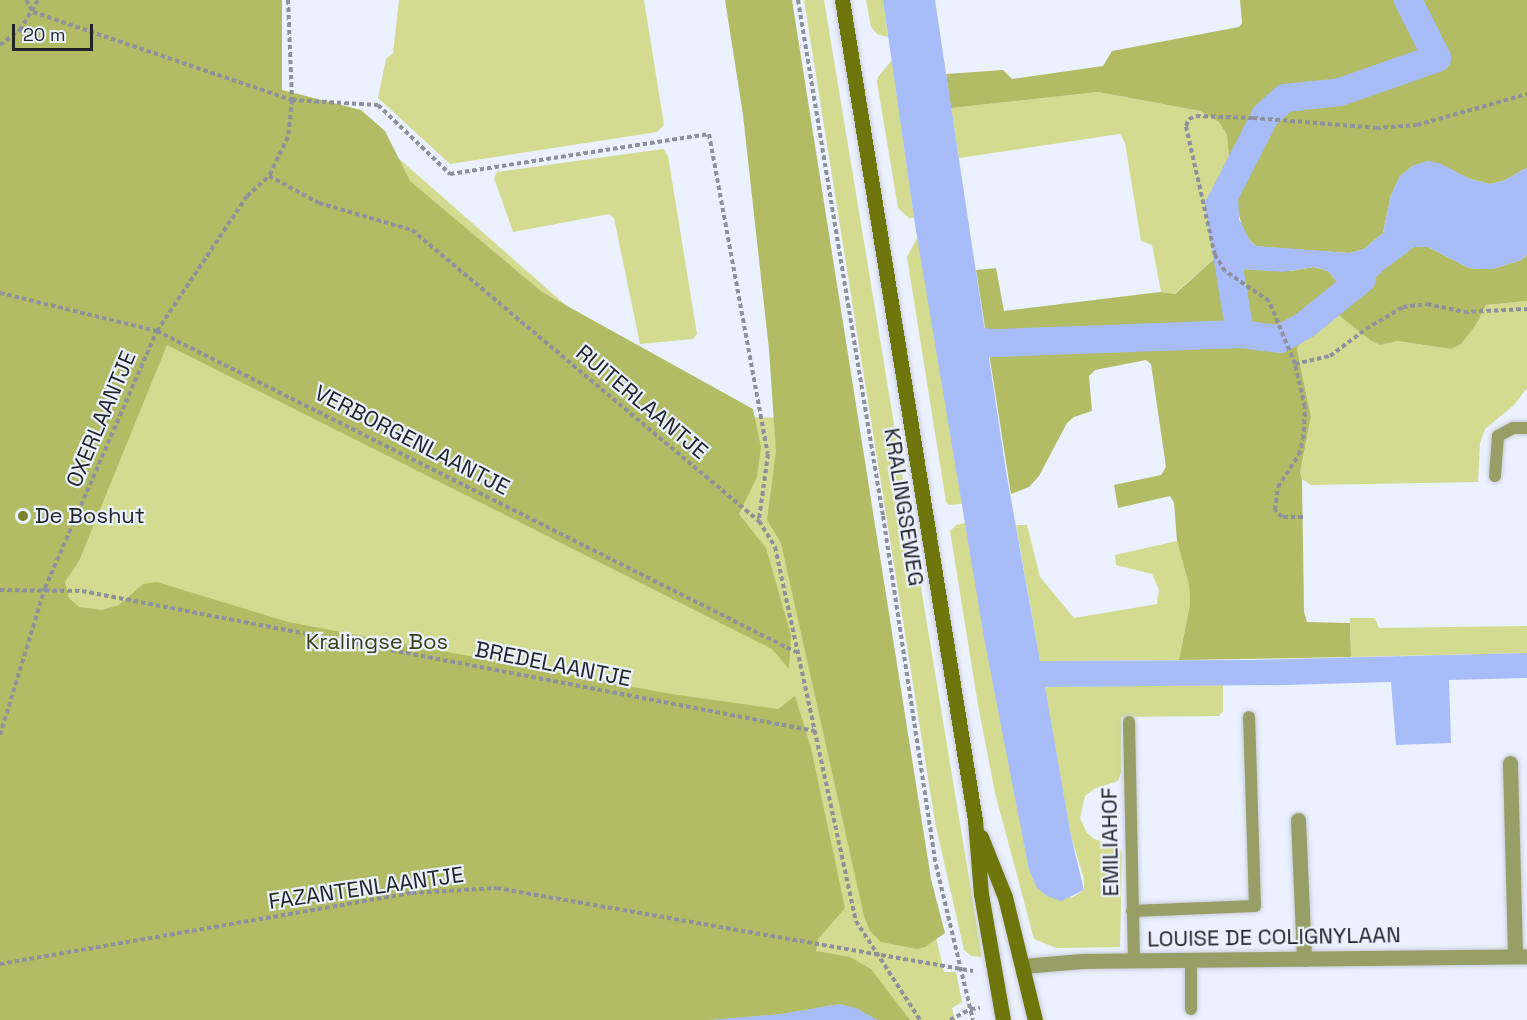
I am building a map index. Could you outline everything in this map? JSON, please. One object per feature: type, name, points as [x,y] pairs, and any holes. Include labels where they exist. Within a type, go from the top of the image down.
[{"type":"main road","name":"KRALINGSEWEG","points":[[842,0],[975,820],[981,894],[1003,1020]]},
{"type":"main road","name":"KRALINGSEWEG","points":[[975,820],[1005,897],[1035,1020]]},
{"type":"main road","points":[[995,971],[1023,966]]},
{"type":"street","points":[[1510,763],[1521,956]]},
{"type":"street","points":[[1298,820],[1304,959]]},
{"type":"street","name":"LOUISE DE COLIGNYLAAN","points":[[1023,966],[1082,961],[1521,956]]},
{"type":"lane","points":[[1495,476],[1498,436],[1503,431],[1527,428]]},
{"type":"lane","points":[[1132,911],[1255,906],[1250,717]]},
{"type":"lane","name":"EMILIAHOF","points":[[1129,722],[1134,961]]},
{"type":"lane","points":[[1191,961],[1191,1009]]},
{"type":"path","points":[[26,0],[33,12],[292,100],[378,105],[450,174],[709,134],[768,454],[759,521]]},
{"type":"path","points":[[0,45],[20,30],[39,0]]},
{"type":"path","points":[[268,176],[288,137],[292,100],[288,0]]},
{"type":"path","name":"KRALINGSEWEG","points":[[798,0],[883,516],[936,865],[963,970],[973,1020]]},
{"type":"path","points":[[1303,517],[1282,517],[1275,510],[1278,487],[1299,455],[1303,439],[1305,407],[1295,364],[1269,301],[1225,271],[1215,255],[1186,126],[1189,119],[1196,116],[1208,116],[1376,128],[1407,126],[1453,117],[1527,94]]},
{"type":"path","name":"OXERLAANTJE","points":[[0,735],[45,588],[157,331],[247,196],[268,176]]},
{"type":"path","name":"RUITERLAANTJE","points":[[268,176],[318,203],[412,230],[759,521],[775,547],[856,921],[920,1020]]},
{"type":"path","name":"VERBORGENLAANTJE","points":[[0,293],[157,331],[797,652]]},
{"type":"path","points":[[1295,364],[1330,356],[1366,329],[1403,307],[1428,303],[1464,312],[1527,309]]},
{"type":"path","name":"BREDELAANTJE","points":[[0,590],[45,588],[94,593],[815,731]]},
{"type":"path","name":"FAZANTENLAANTJE","points":[[0,964],[412,893],[497,888],[963,970]]},
{"type":"green space","name":"Kralingse Bos","points":[[0,0],[388,149],[692,416],[838,419],[911,829],[944,972],[956,972],[962,1002],[952,1008],[955,1020],[0,1020]]},
{"type":"green space","name":"Kralingse Bos","points":[[0,0],[282,0],[282,90],[361,110],[385,131],[410,181],[542,292],[753,409],[761,447],[757,477],[739,514],[766,548],[791,635],[789,669],[772,649],[167,345],[79,561],[65,582],[69,598],[79,607],[102,610],[119,605],[143,584],[157,582],[288,622],[671,694],[778,709],[795,696],[811,748],[845,908],[818,939],[816,951],[850,957],[871,969],[910,1020],[877,1020],[856,1008],[839,1004],[781,1014],[709,1020],[0,1020]]},
{"type":"green space","points":[[399,0],[644,0],[664,125],[657,132],[450,164],[378,98],[386,59],[393,53]]},
{"type":"green space","points":[[725,0],[792,0],[931,879],[945,933],[925,947],[917,949],[881,942],[870,931],[864,916],[781,543],[767,520],[776,452],[769,350],[743,115]]},
{"type":"green space","points":[[804,0],[824,0],[982,957],[971,956],[964,950],[935,822]]},
{"type":"green space","points":[[866,0],[883,0],[888,37],[877,34],[871,27]]},
{"type":"green space","points":[[1240,0],[1527,0],[1527,168],[1503,181],[1490,184],[1414,165],[1400,176],[1391,195],[1383,233],[1364,249],[1350,253],[1274,248],[1256,246],[1245,236],[1238,212],[1235,161],[1229,159],[1227,135],[1219,122],[1200,111],[1098,92],[951,108],[946,74],[1003,70],[1012,79],[1103,66],[1112,51],[1239,27],[1242,23]]},
{"type":"green space","points":[[892,60],[914,218],[909,218],[898,208],[877,82],[878,77]]},
{"type":"green space","points":[[1098,92],[1200,111],[1219,122],[1227,135],[1229,159],[1225,163],[1222,178],[1221,253],[1174,294],[1161,292],[1152,245],[1141,241],[1125,143],[1120,134],[959,158],[951,108]]},
{"type":"green space","points":[[663,149],[668,156],[697,334],[693,339],[640,344],[614,218],[609,214],[513,232],[494,178],[497,172]]},
{"type":"green space","points":[[918,236],[962,504],[949,505],[946,502],[907,257]]},
{"type":"green space","points":[[1414,247],[1428,247],[1469,268],[1480,269],[1493,269],[1521,260],[1527,255],[1527,301],[1486,305],[1477,323],[1461,344],[1451,349],[1397,341],[1380,345],[1371,341],[1334,311],[1299,342],[1297,349],[1311,417],[1300,473],[1302,479],[1304,612],[1307,622],[1350,623],[1351,657],[1179,660],[1190,604],[1189,585],[1177,541],[1174,503],[1170,496],[1118,508],[1114,485],[1161,475],[1166,467],[1151,364],[1146,360],[1095,370],[1089,376],[1092,411],[1074,417],[1067,423],[1039,476],[1029,487],[1011,494],[976,270],[996,268],[1004,311],[1160,292],[1175,294],[1221,253],[1229,263],[1242,269],[1290,271],[1314,267],[1328,271],[1338,283],[1332,305]]},
{"type":"green space","points":[[1527,301],[1527,388],[1514,405],[1485,429],[1480,443],[1478,482],[1311,485],[1302,479],[1300,474],[1311,417],[1297,349],[1299,343],[1334,310],[1371,341],[1380,345],[1396,341],[1451,349],[1477,323],[1486,305]]},
{"type":"green space","points":[[965,523],[1029,870],[1072,898],[1084,890],[1084,879],[1071,836],[1044,687],[1223,685],[1223,711],[1219,716],[1121,717],[1121,773],[1118,781],[1094,789],[1085,796],[1080,818],[1087,833],[1094,839],[1119,847],[1122,854],[1120,947],[1056,948],[1034,939],[995,793],[978,705],[950,531],[956,525]]},
{"type":"green space","points":[[1016,525],[1027,525],[1040,577],[1074,618],[1157,604],[1159,590],[1152,574],[1116,565],[1115,555],[1177,541],[1189,585],[1190,604],[1179,660],[1040,661]]},
{"type":"green space","points":[[1350,618],[1375,618],[1379,628],[1527,626],[1527,653],[1351,657]]},
{"type":"water","points":[[883,0],[935,0],[1006,471],[1040,661],[1248,660],[1527,653],[1527,678],[1449,680],[1451,743],[1396,745],[1391,682],[1045,687],[1071,836],[1084,890],[1061,901],[1047,896],[1037,888],[1029,870],[985,643],[914,218]]},
{"type":"water","points":[[1229,159],[1235,160],[1237,165],[1239,219],[1250,241],[1256,246],[1350,253],[1364,249],[1383,233],[1391,195],[1400,176],[1414,165],[1428,161],[1439,163],[1470,179],[1490,184],[1503,181],[1527,168],[1527,255],[1521,260],[1493,269],[1480,269],[1469,268],[1428,247],[1414,247],[1385,269],[1345,306],[1334,310],[1332,305],[1338,283],[1328,271],[1314,267],[1282,272],[1242,269],[1229,263],[1221,253],[1222,178],[1225,163]]},
{"type":"water","points":[[839,1004],[856,1008],[877,1020],[709,1020],[781,1014]]},
{"type":"waterway","points":[[957,341],[997,343],[1240,334],[1219,206],[1265,116],[1285,98],[1340,92],[1437,58],[1408,0]]},
{"type":"waterway","points":[[1240,334],[1280,339],[1305,325],[1362,279]]},
{"type":"place","name":"De Boshut","points":[[23,516]]}]
